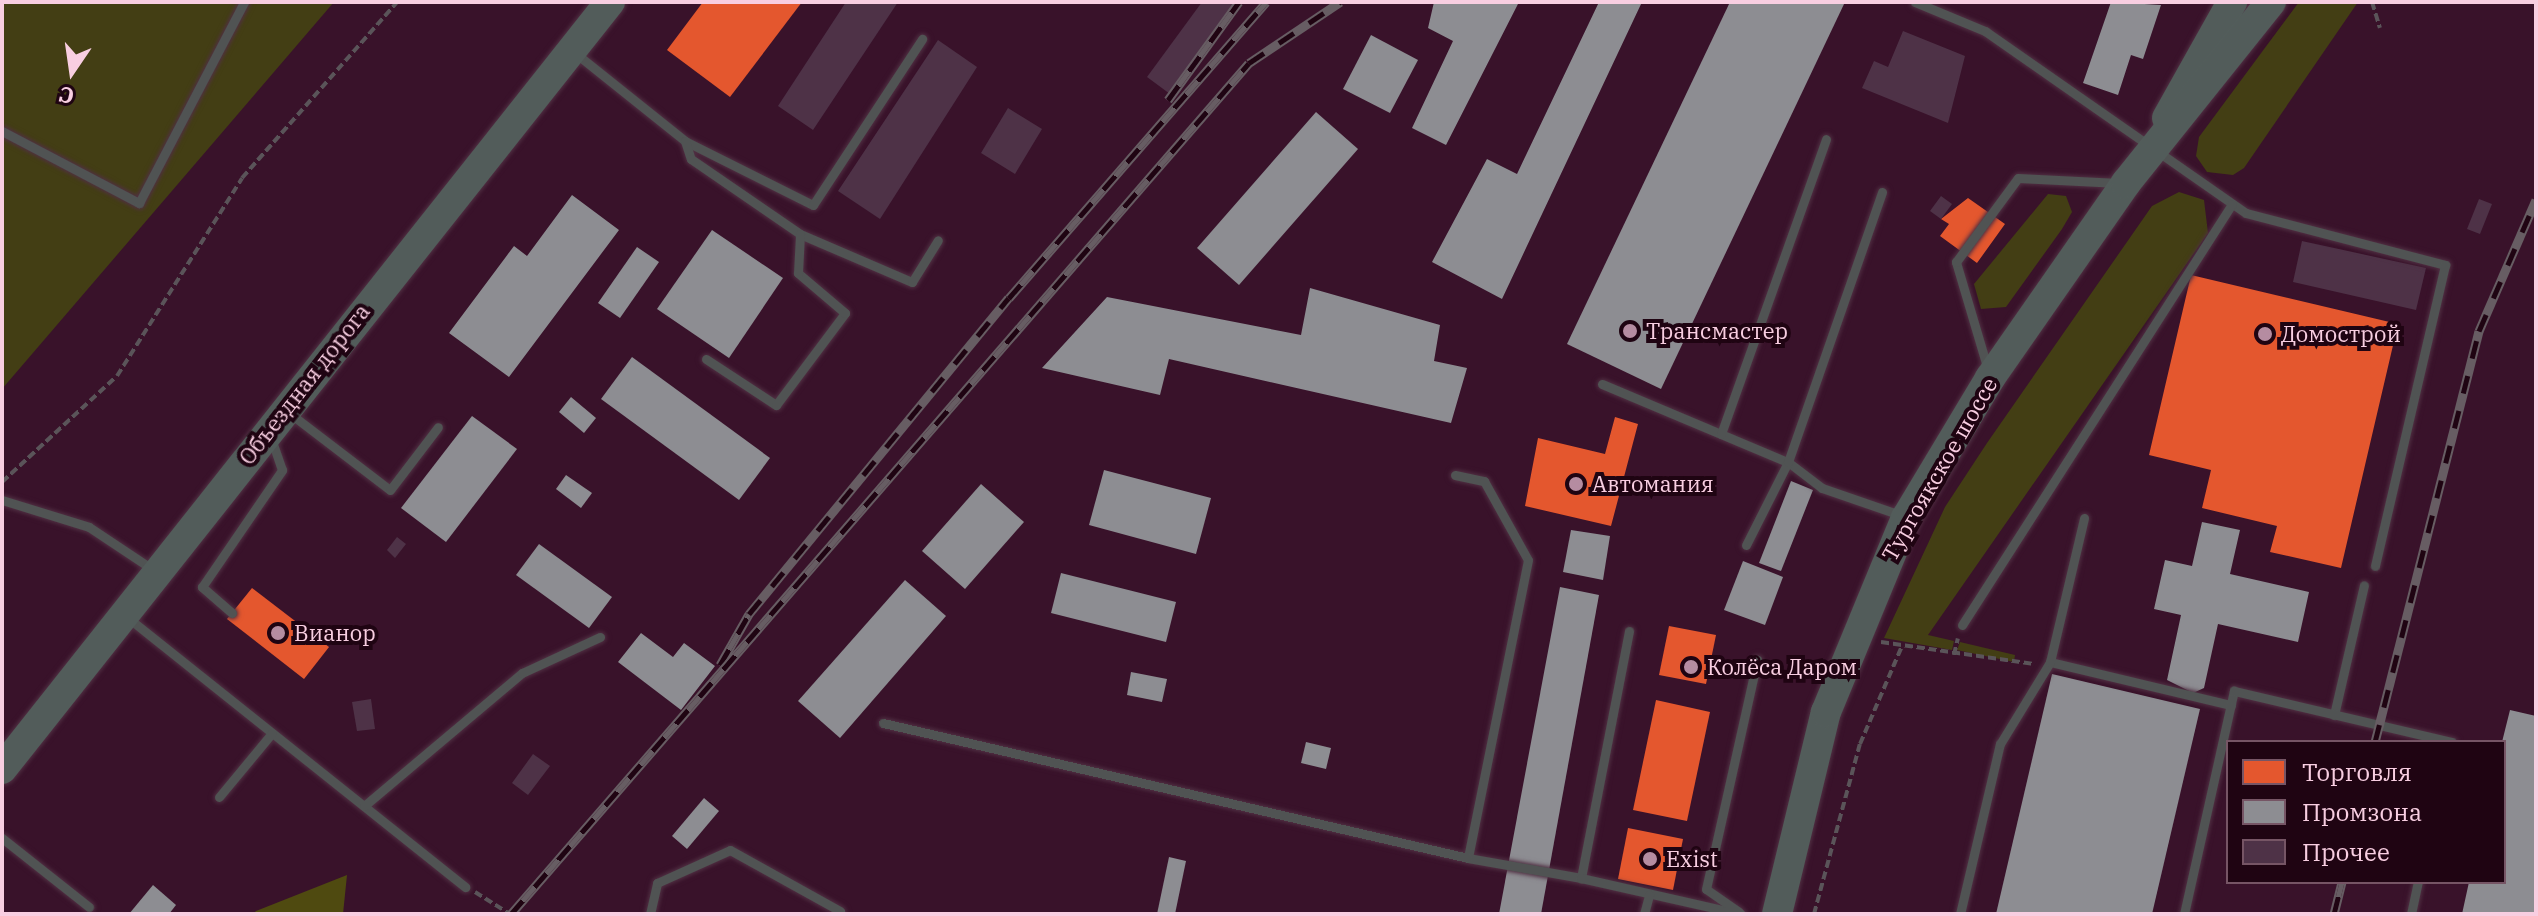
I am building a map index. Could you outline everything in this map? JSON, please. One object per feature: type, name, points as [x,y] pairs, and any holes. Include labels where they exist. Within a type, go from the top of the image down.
[{"type":"main road","name":"Объездная дорога","points":[[2,769],[158,573],[275,418],[610,2]]},
{"type":"main road","name":"Тургоякское шоссе","points":[[2151,152],[2232,2]]},
{"type":"main road","name":"Тургоякское шоссе","points":[[1777,914],[1826,712],[1906,518],[1990,378],[2126,183],[2271,2]]},
{"type":"lane","points":[[2,131],[139,203],[244,2]]},
{"type":"lane","points":[[1915,2],[1985,31],[2151,152],[2232,204],[2278,225],[2445,265],[2375,566]]},
{"type":"lane","points":[[571,50],[685,141],[813,205],[922,39]]},
{"type":"lane","points":[[1721,434],[1826,139]]},
{"type":"lane","points":[[685,141],[691,159],[800,234],[912,282],[938,240]]},
{"type":"lane","points":[[1990,378],[1956,262],[2018,178],[2126,183]]},
{"type":"lane","points":[[1746,545],[1788,462],[1882,192]]},
{"type":"lane","points":[[1962,625],[2232,204]]},
{"type":"lane","points":[[706,359],[776,405],[845,313],[798,273],[800,234]]},
{"type":"lane","points":[[1602,384],[1788,462],[1822,488],[1906,518]]},
{"type":"lane","points":[[275,418],[390,490],[438,427]]},
{"type":"lane","points":[[232,613],[202,587],[282,470],[275,418]]},
{"type":"lane","points":[[1455,475],[1484,481],[1528,560],[1468,858]]},
{"type":"lane","points":[[2,500],[89,527],[158,573]]},
{"type":"lane","points":[[1960,914],[2000,744],[2050,662],[2084,518]]},
{"type":"lane","points":[[2334,715],[2364,585]]},
{"type":"lane","points":[[125,615],[465,887]]},
{"type":"lane","points":[[1581,878],[1629,631]]},
{"type":"lane","points":[[364,806],[522,673],[600,637]]},
{"type":"lane","points":[[1742,914],[1706,889],[1757,660]]},
{"type":"lane","points":[[2050,662],[2231,705]]},
{"type":"lane","points":[[2184,914],[2234,691],[2443,740]]},
{"type":"lane","points":[[883,723],[1468,858],[1581,878],[1742,914]]},
{"type":"lane","points":[[219,797],[272,733]]},
{"type":"lane","points":[[2,838],[89,907]]},
{"type":"lane","points":[[650,914],[657,883],[730,850],[840,911]]},
{"type":"lane","points":[[2411,914],[2418,884]]},
{"type":"lane","points":[[1644,914],[1649,895]]},
{"type":"path","points":[[2,482],[117,376],[242,178],[397,2]]},
{"type":"path","points":[[2372,2],[2380,28]]},
{"type":"path","points":[[1879,641],[2016,666]]},
{"type":"path","points":[[1814,914],[1860,744],[1902,646]]},
{"type":"path","points":[[465,887],[510,914]]},
{"type":"shaded area","points":[[2,2],[334,2],[2,389]]},
{"type":"shaded area","points":[[2299,2],[2358,2],[2244,168],[2233,175],[2207,172],[2196,156],[2199,137]]},
{"type":"shaded area","points":[[2179,192],[2204,200],[2208,233],[1928,635],[1954,641],[1952,650],[1884,638],[1945,507],[1987,443],[2152,206]]},
{"type":"shaded area","points":[[2048,194],[2066,196],[2072,212],[2006,307],[1981,309],[1974,284]]},
{"type":"shaded area","points":[[1960,642],[2015,655],[2014,662],[1957,650]]},
{"type":"shaded area","points":[[347,875],[343,914],[253,914],[256,911]]},
{"type":"building: Торговля","points":[[703,2],[802,2],[730,97],[667,50]]},
{"type":"building: Торговля","points":[[1968,198],[2005,224],[1977,263],[1940,236],[1949,224],[1941,219]]},
{"type":"building: Торговля","points":[[2191,275],[2398,324],[2341,568],[2270,552],[2277,526],[2202,508],[2211,470],[2149,455]]},
{"type":"building: Торговля","points":[[1615,417],[1638,424],[1611,526],[1525,506],[1538,438],[1605,454]]},
{"type":"building: Торговля","name":"Вианор","points":[[252,588],[329,647],[304,679],[227,619]]},
{"type":"building: Торговля","points":[[1669,626],[1716,635],[1706,684],[1659,675]]},
{"type":"building: Торговля","points":[[1656,700],[1710,712],[1687,821],[1633,810]]},
{"type":"building: Торговля","name":"Exist","points":[[1628,828],[1683,839],[1673,890],[1618,879]]},
{"type":"building: Промзона","points":[[1434,2],[1519,2],[1446,145],[1412,128],[1453,41],[1428,28]]},
{"type":"building: Промзона","points":[[1599,2],[1642,2],[1502,299],[1432,262],[1487,159],[1517,174]]},
{"type":"building: Промзона","points":[[1730,2],[1845,2],[1661,389],[1567,344]]},
{"type":"building: Промзона","points":[[2111,2],[2161,5],[2143,59],[2131,55],[2118,95],[2083,83]]},
{"type":"building: Промзона","points":[[1371,35],[1418,60],[1390,113],[1343,89]]},
{"type":"building: Промзона","points":[[1316,112],[1358,149],[1239,285],[1197,248]]},
{"type":"building: Промзона","points":[[572,195],[619,230],[509,377],[449,333],[514,246],[527,256]]},
{"type":"building: Промзона","points":[[712,230],[783,278],[729,358],[657,309]]},
{"type":"building: Промзона","points":[[637,247],[659,262],[620,318],[598,303]]},
{"type":"building: Промзона","points":[[1310,288],[1440,325],[1434,361],[1467,368],[1451,423],[1169,359],[1160,395],[1042,368],[1107,297],[1301,335]]},
{"type":"building: Промзона","points":[[632,357],[770,458],[739,500],[601,399]]},
{"type":"building: Промзона","points":[[571,397],[596,418],[584,433],[559,412]]},
{"type":"building: Промзона","points":[[472,416],[517,449],[446,542],[401,508]]},
{"type":"building: Промзона","points":[[1104,470],[1211,498],[1196,554],[1089,525]]},
{"type":"building: Промзона","points":[[566,475],[592,493],[581,508],[556,489]]},
{"type":"building: Промзона","points":[[1791,481],[1813,490],[1781,571],[1759,563]]},
{"type":"building: Промзона","points":[[981,484],[1024,522],[965,589],[922,551]]},
{"type":"building: Промзона","points":[[2202,522],[2240,530],[2230,574],[2309,592],[2298,642],[2218,624],[2204,688],[2193,693],[2167,680],[2181,615],[2154,609],[2165,560],[2192,566]]},
{"type":"building: Промзона","points":[[1571,530],[1610,536],[1603,580],[1563,572]]},
{"type":"building: Промзона","points":[[539,544],[612,597],[589,628],[516,575]]},
{"type":"building: Промзона","points":[[1743,561],[1783,577],[1765,625],[1724,610]]},
{"type":"building: Промзона","points":[[1061,573],[1176,602],[1166,642],[1051,613]]},
{"type":"building: Промзона","points":[[905,580],[946,616],[840,738],[798,701]]},
{"type":"building: Промзона","points":[[1560,587],[1599,595],[1541,914],[1499,914]]},
{"type":"building: Промзона","points":[[641,633],[673,657],[684,643],[715,666],[681,710],[618,662]]},
{"type":"building: Промзона","points":[[1131,672],[1167,679],[1162,702],[1127,695]]},
{"type":"building: Промзона","points":[[2052,674],[2200,709],[2152,914],[1996,914]]},
{"type":"building: Промзона","points":[[2510,710],[2536,716],[2536,914],[2462,914],[2469,884],[2506,884],[2506,740],[2502,740]]},
{"type":"building: Промзона","points":[[1306,742],[1331,748],[1326,769],[1301,763]]},
{"type":"building: Промзона","points":[[704,798],[719,811],[687,849],[672,836]]},
{"type":"building: Промзона","points":[[1169,857],[1186,861],[1175,914],[1157,914]]},
{"type":"building: Промзона","points":[[153,885],[176,905],[169,914],[129,914]]},
{"type":"building: Прочее","points":[[846,2],[898,2],[813,130],[778,106]]},
{"type":"building: Прочее","points":[[1202,2],[1239,2],[1170,94],[1147,77]]},
{"type":"building: Прочее","points":[[1903,31],[1965,56],[1948,123],[1862,88],[1874,61],[1888,67]]},
{"type":"building: Прочее","points":[[938,40],[977,67],[880,219],[838,191]]},
{"type":"building: Прочее","points":[[1008,108],[1042,129],[1015,174],[981,153]]},
{"type":"building: Прочее","points":[[1941,196],[1952,204],[1941,219],[1930,211]]},
{"type":"building: Прочее","points":[[2479,199],[2492,204],[2480,234],[2467,229]]},
{"type":"building: Прочее","points":[[2302,241],[2426,268],[2416,310],[2293,282]]},
{"type":"building: Прочее","points":[[397,537],[406,544],[395,558],[387,550]]},
{"type":"building: Прочее","points":[[371,699],[375,729],[357,731],[352,702]]},
{"type":"building: Прочее","points":[[533,754],[550,766],[528,795],[512,783]]},
{"type":"railway","points":[[1168,100],[1239,2]]},
{"type":"railway","points":[[720,665],[749,614],[1009,298],[1266,2]]},
{"type":"railway","points":[[511,914],[1249,63],[1340,2]]},
{"type":"railway","points":[[2376,740],[2479,331],[2536,200]]},
{"type":"railway","points":[[2334,914],[2342,884]]},
{"type":"place","name":"Трансмастер","points":[[1630,331]]},
{"type":"place","name":"Домострой","points":[[2265,334]]},
{"type":"place","name":"Автомания","points":[[1576,484]]},
{"type":"place","name":"Вианор","points":[[278,633]]},
{"type":"place","name":"Колёса Даром","points":[[1691,667]]},
{"type":"place","name":"Exist","points":[[1650,859]]}]
